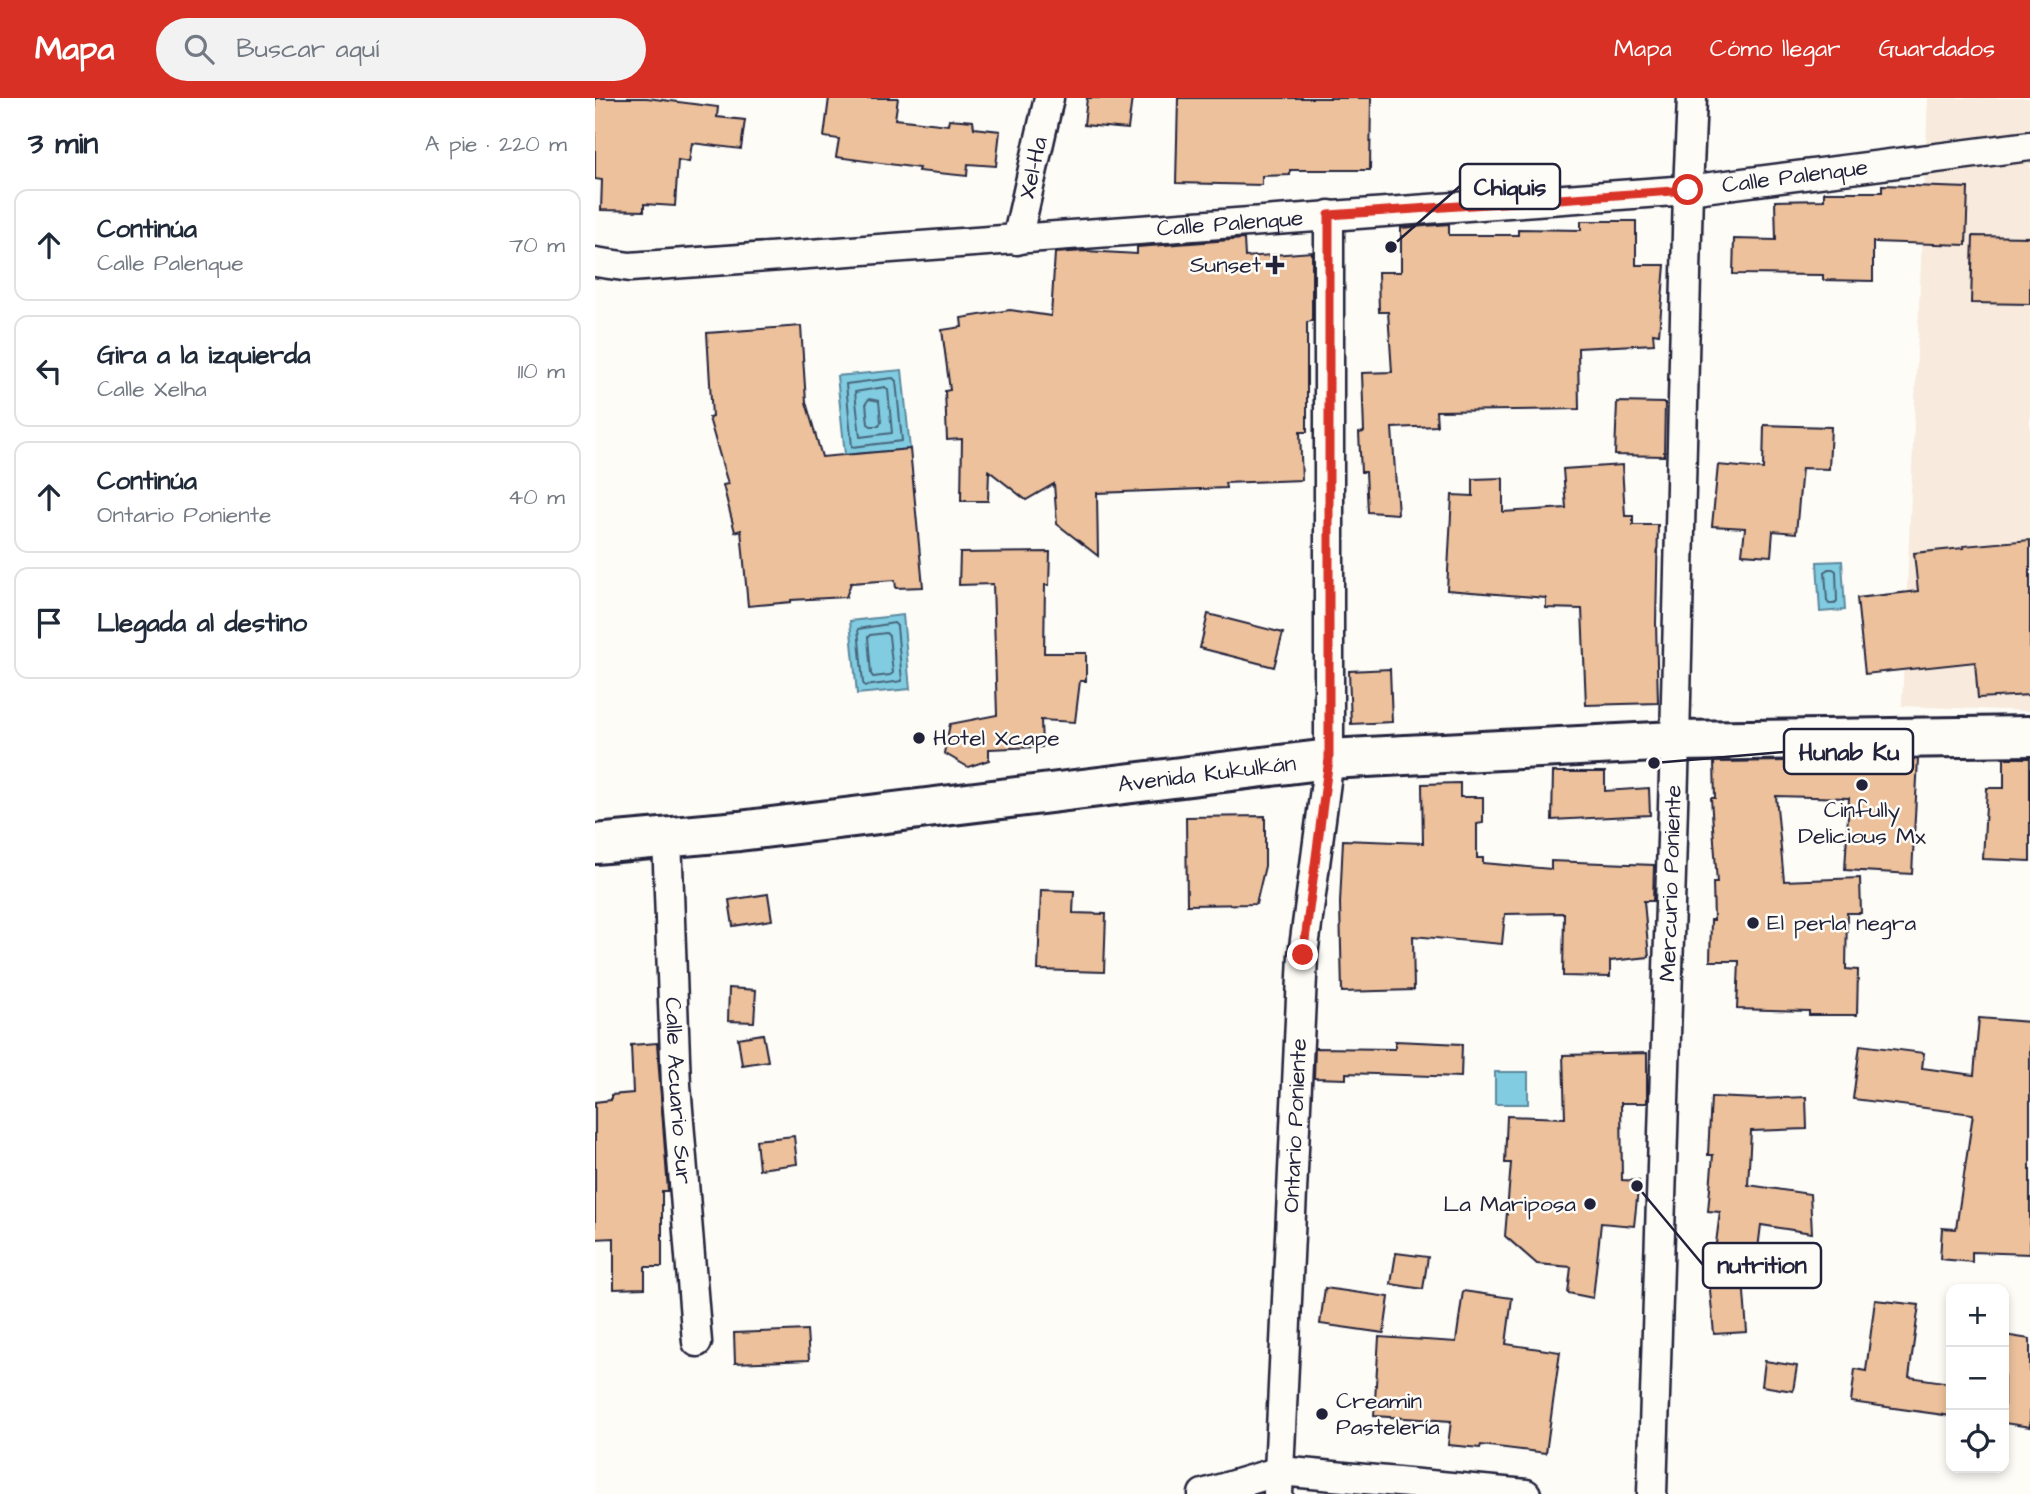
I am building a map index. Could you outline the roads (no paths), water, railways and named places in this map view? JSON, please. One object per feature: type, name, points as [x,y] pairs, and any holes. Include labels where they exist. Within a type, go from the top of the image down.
[{"type":"street","name":"Xel-Ha","points":[[1017,240],[1049,98]]},
{"type":"street","name":"Mercurio Poniente","points":[[1652,1494],[1692,98]]},
{"type":"street","name":"Calle Palenque","points":[[595,262],[630,267],[1688,190],[2030,145]]},
{"type":"street","name":"Ontario Poniente","points":[[1279,1483],[1303,955],[1329,759],[1329,215]]},
{"type":"street","name":"Avenida Kukulkán","points":[[595,844],[739,831],[1329,759],[1675,741],[2030,736]]},
{"type":"street","name":"Calle Acuario Sur","points":[[667,837],[677,1085],[697,1342]]},
{"type":"street","points":[[1203,1494],[1279,1483],[1526,1494]]},
{"type":"water","points":[[902,370],[910,449],[845,455],[837,376]]},
{"type":"water","points":[[1842,561],[1845,610],[1820,612],[1817,562]]},
{"type":"water","points":[[903,615],[910,689],[857,694],[850,621]]},
{"type":"water","points":[[1495,1072],[1528,1072],[1528,1104],[1495,1104]]},
{"type":"place","name":"Chiquis","points":[[1391,247]]},
{"type":"place","name":"Sunset","points":[[1275,265]]},
{"type":"place","name":"Hotel Xcape","points":[[919,738]]},
{"type":"place","name":"Hunab Ku","points":[[1654,763]]},
{"type":"place","name":"Cinfully Delicious Mx","points":[[1862,785]]},
{"type":"place","name":"El perla negra","points":[[1753,923]]},
{"type":"place","name":"nutrition","points":[[1637,1186]]},
{"type":"place","name":"La Mariposa","points":[[1590,1204]]},
{"type":"place","name":"Creamin Pastelería","points":[[1322,1414]]}]
